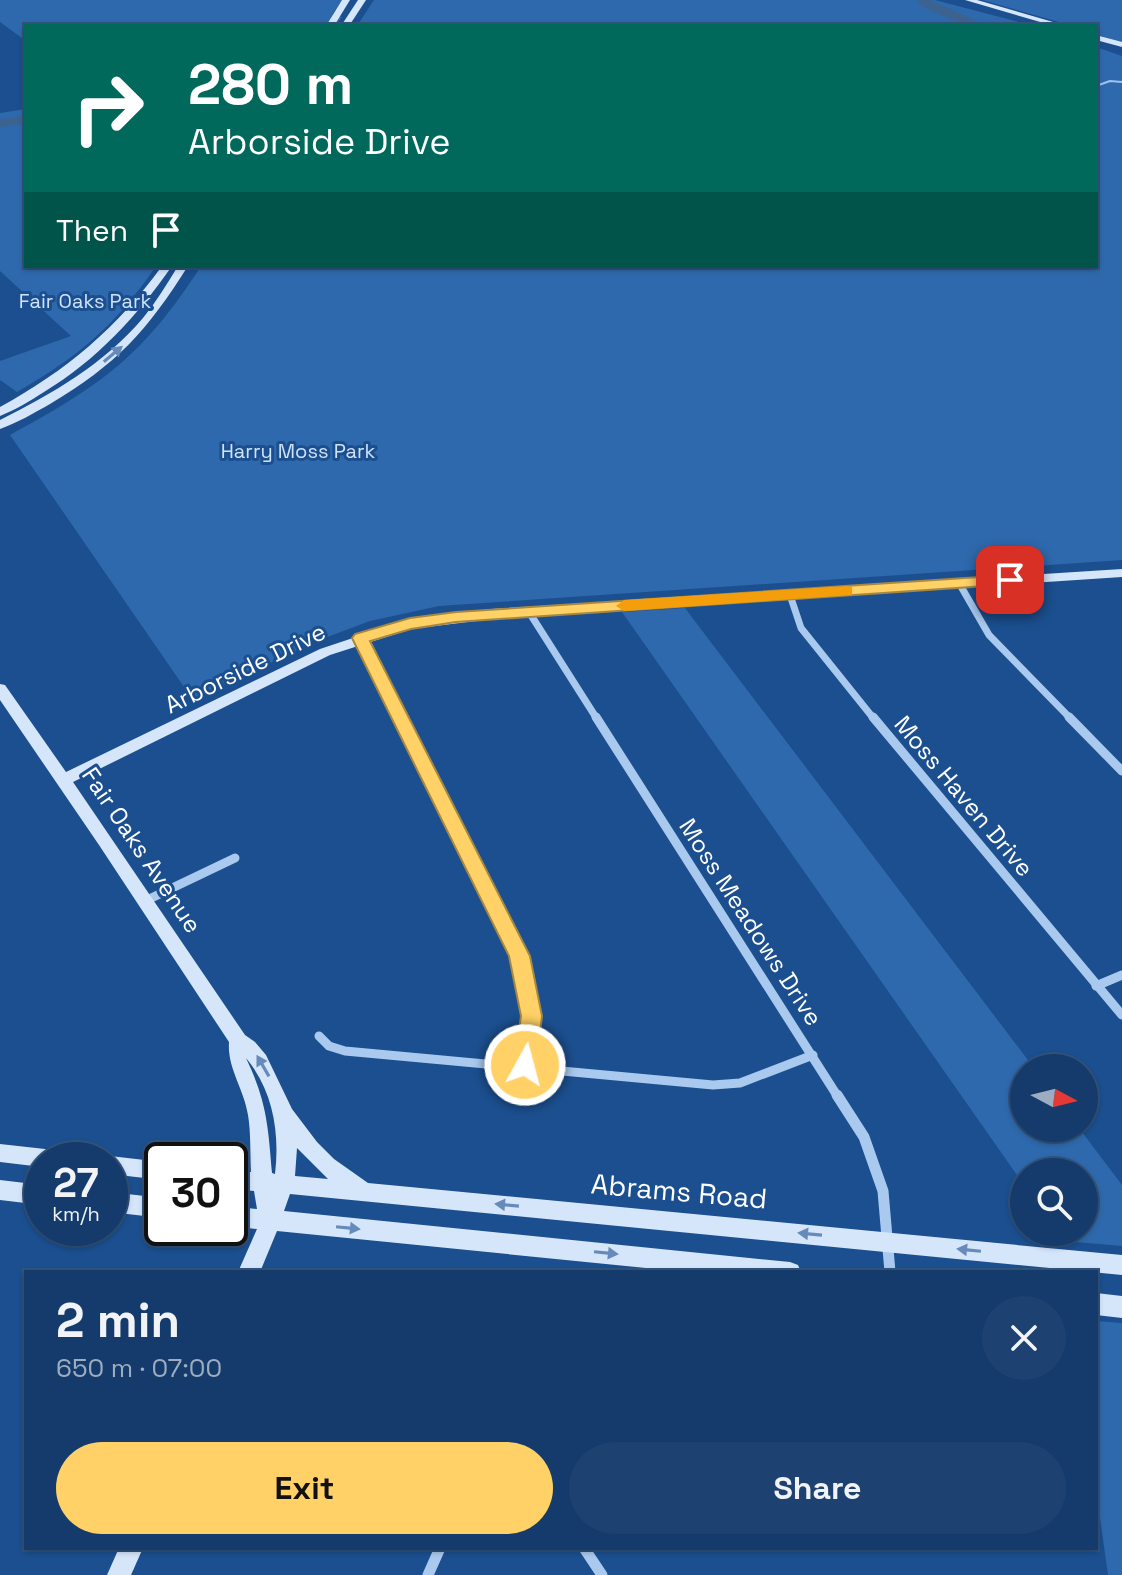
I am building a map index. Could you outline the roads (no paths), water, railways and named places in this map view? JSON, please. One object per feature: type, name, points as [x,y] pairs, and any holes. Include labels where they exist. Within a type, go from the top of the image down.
[{"type":"main road","points":[[332,24],[346,0]]},
{"type":"main road","points":[[346,24],[362,0]]},
{"type":"main road","points":[[966,1],[1040,24]]},
{"type":"main road","points":[[966,1],[1055,24]]},
{"type":"main road","points":[[1098,38],[1122,48]]},
{"type":"main road","points":[[1098,43],[1122,48]]},
{"type":"main road","points":[[0,412],[75,369],[143,303],[166,268]]},
{"type":"main road","points":[[0,425],[39,406],[95,368],[131,338],[182,268]]},
{"type":"main road","name":"Arborside Drive","points":[[64,780],[325,652],[410,624],[529,612],[1122,573]]},
{"type":"main road","name":"Fair Oaks Avenue","points":[[0,689],[238,1041],[252,1048],[274,1087],[283,1112],[287,1141],[285,1184],[270,1220]]},
{"type":"main road","name":"Fair Oaks Avenue","points":[[238,1041],[237,1058],[258,1115],[262,1182],[270,1220]]},
{"type":"main road","points":[[283,1112],[312,1154],[325,1167],[369,1192]]},
{"type":"main road","points":[[0,1153],[24,1156]]},
{"type":"main road","name":"Abrams Road","points":[[248,1181],[1122,1265]]},
{"type":"main road","points":[[0,1190],[24,1193]]},
{"type":"main road","points":[[248,1218],[770,1270]]},
{"type":"main road","points":[[250,1270],[270,1220]]},
{"type":"main road","points":[[1098,1304],[1122,1307]]},
{"type":"main road","points":[[119,1575],[130,1550]]},
{"type":"street","points":[[959,583],[989,635],[1122,771]]},
{"type":"street","name":"Moss Haven Drive","points":[[790,595],[801,628],[814,647],[1122,1015]]},
{"type":"street","name":"Moss Meadows Drive","points":[[529,612],[852,1117],[871,1155],[883,1191],[890,1270]]},
{"type":"street","points":[[361,638],[519,956],[531,1016],[525,1065]]},
{"type":"street","points":[[145,901],[235,858]]},
{"type":"street","points":[[1096,986],[1122,975]]},
{"type":"street","points":[[319,1036],[329,1046],[345,1051],[525,1065],[713,1085],[740,1083],[813,1055]]},
{"type":"street","points":[[428,1575],[439,1550]]},
{"type":"street","points":[[585,1550],[602,1575]]},
{"type":"waterway","points":[[923,0],[925,4],[973,24]]},
{"type":"waterway","points":[[1098,85],[1110,81],[1122,82]]},
{"type":"waterway","points":[[0,123],[24,120]]},
{"type":"park label","name":"Fair Oaks Park","points":[[85,301]]},
{"type":"park label","name":"Harry Moss Park","points":[[298,451]]}]
